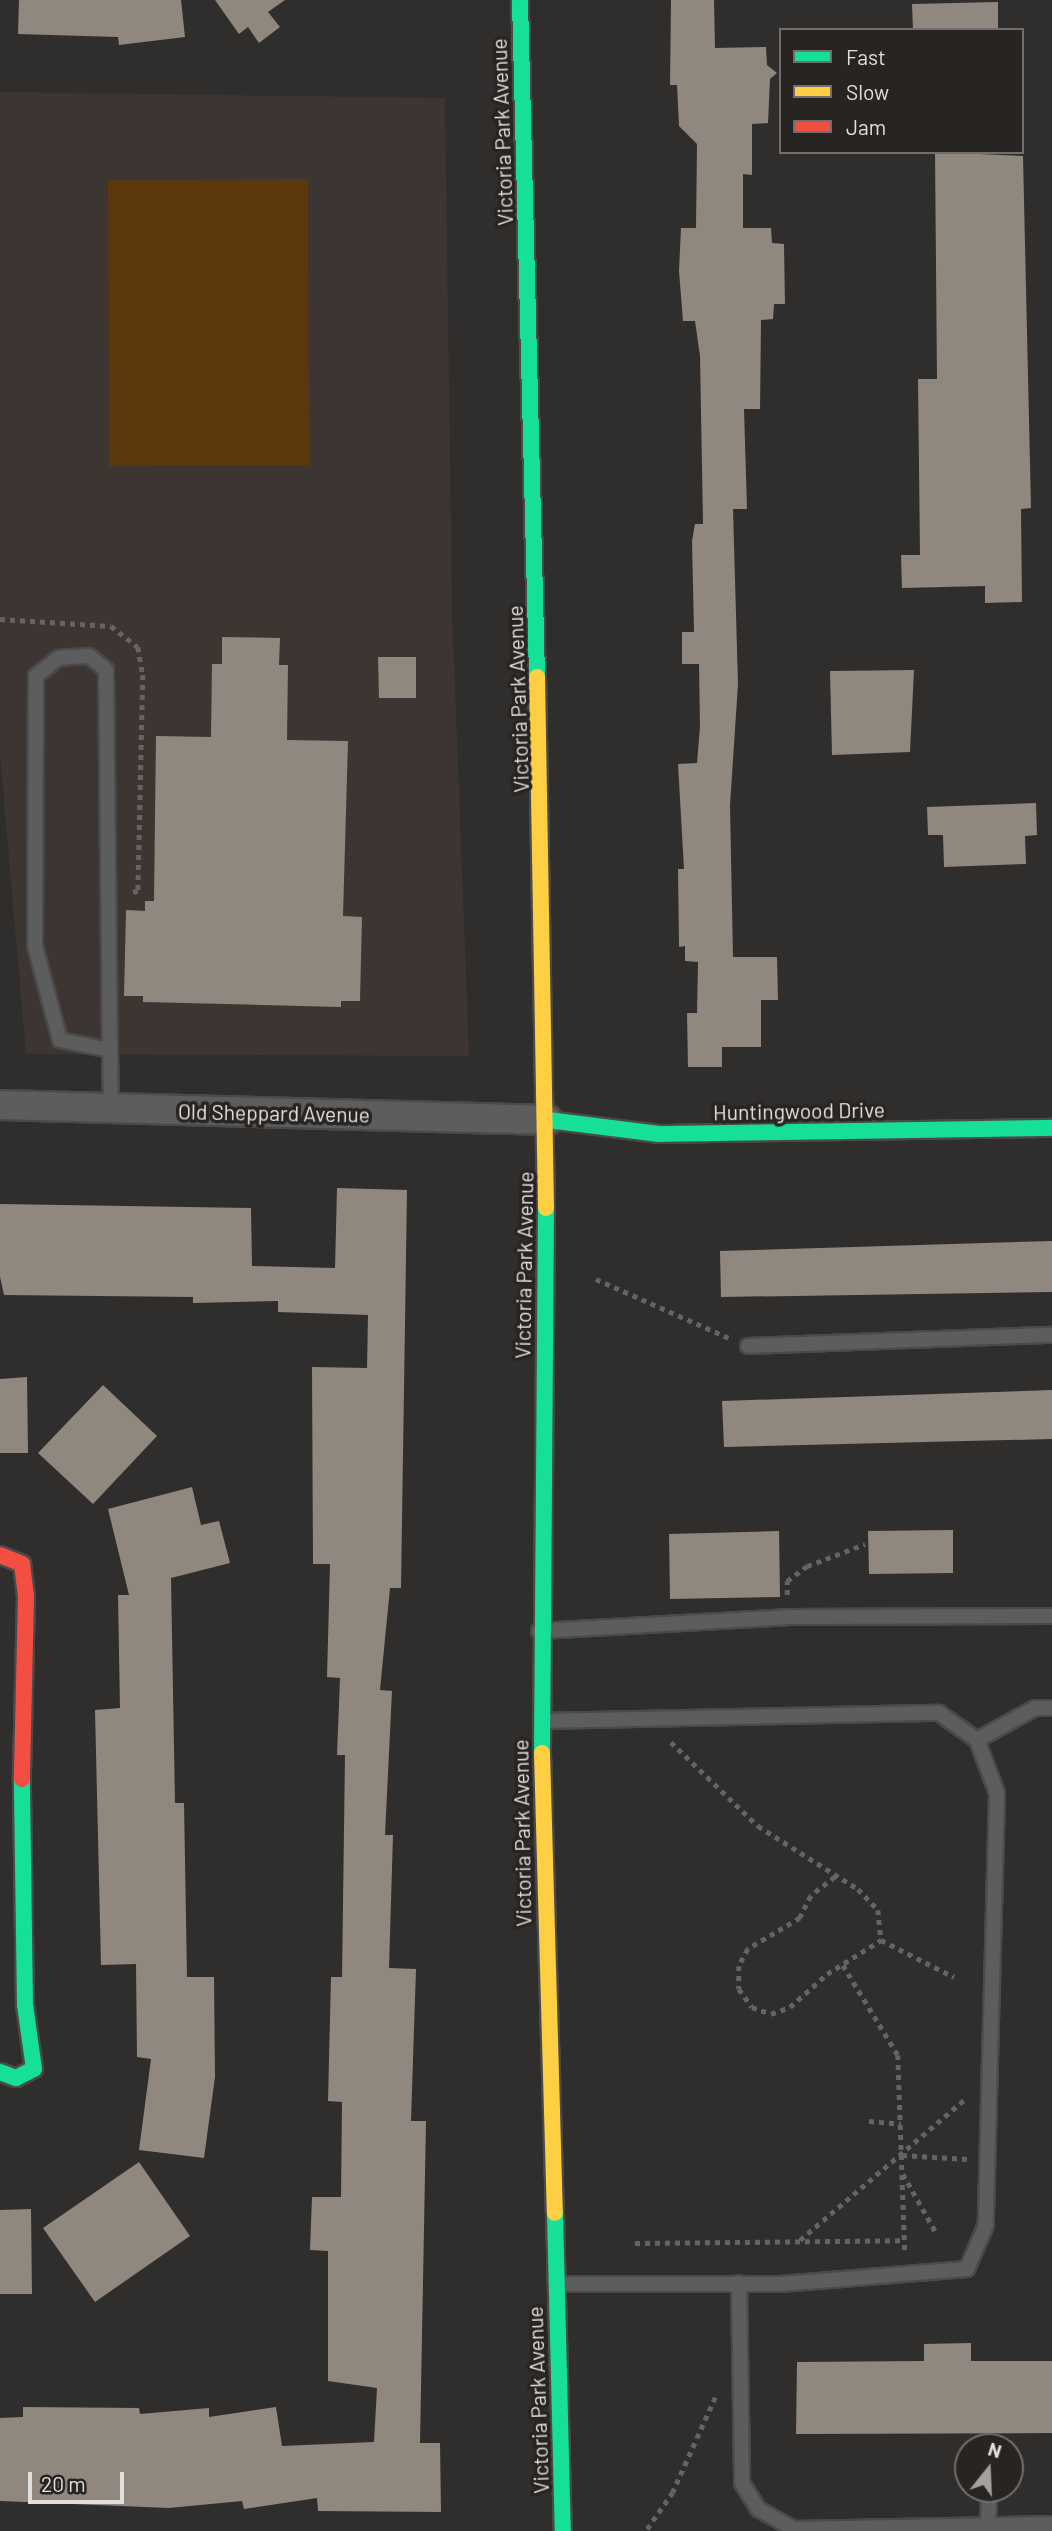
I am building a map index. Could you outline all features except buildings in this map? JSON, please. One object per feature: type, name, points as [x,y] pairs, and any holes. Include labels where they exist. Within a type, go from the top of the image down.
[{"type":"main road","name":"Victoria Park Avenue","points":[[520,0],[548,1120],[539,1631],[563,2531]]},
{"type":"main road","name":"Huntingwood Drive","points":[[548,1120],[659,1134],[1052,1128]]},
{"type":"main road","points":[[0,1555],[22,1564],[26,1596],[21,1655],[25,2005],[34,2069],[16,2078],[0,2072]]},
{"type":"street","name":"Old Sheppard Avenue","points":[[0,1104],[111,1110],[548,1120]]},
{"type":"lane","points":[[110,1050],[61,1040],[35,946],[36,676],[58,659],[89,656],[106,670],[111,1110]]},
{"type":"lane","points":[[748,1346],[1052,1335]]},
{"type":"lane","points":[[539,1631],[787,1617],[1052,1616]]},
{"type":"lane","points":[[977,1740],[1035,1708],[1052,1708]]},
{"type":"lane","points":[[541,1721],[939,1713],[977,1740],[997,1793],[986,2081],[986,2225],[967,2269],[739,2283],[555,2284]]},
{"type":"lane","points":[[739,2283],[742,2483],[758,2509],[794,2529],[1052,2524]]},
{"type":"lane","points":[[988,2525],[989,2503]]},
{"type":"path","points":[[596,1279],[748,1346]]},
{"type":"path","points":[[787,1617],[788,1581],[865,1544]]},
{"type":"path","points":[[648,1719],[758,1826],[835,1877],[858,1889],[878,1910],[881,1940]]},
{"type":"path","points":[[835,1877],[811,1896],[800,1919],[748,1950],[739,1966],[739,1989],[752,2007],[771,2014],[790,2007],[843,1965],[881,1940]]},
{"type":"path","points":[[881,1940],[954,1978]]},
{"type":"path","points":[[843,1965],[898,2055],[907,2274]]},
{"type":"path","points":[[800,2241],[986,2081]]},
{"type":"path","points":[[869,2121],[901,2124]]},
{"type":"path","points":[[902,2154],[986,2159]]},
{"type":"path","points":[[902,2173],[937,2234]]},
{"type":"path","points":[[635,2243],[905,2240]]},
{"type":"path","points":[[647,2529],[672,2493],[718,2393],[740,2359]]},
{"type":"shaded area","points":[[0,92],[445,98],[452,606],[469,1056],[26,1054],[0,755]]},
{"type":"shaded area","points":[[308,179],[309,465],[109,466],[108,180]]},
{"type":"traffic: fast","points":[[520,0],[537,677]]},
{"type":"traffic: fast","points":[[548,1120],[659,1134],[1052,1128]]},
{"type":"traffic: fast","points":[[542,1753],[546,1208]]},
{"type":"traffic: fast","points":[[0,2072],[16,2078],[34,2069],[25,2005],[22,1779]]},
{"type":"traffic: fast","points":[[555,2213],[563,2531]]},
{"type":"traffic: slow","points":[[537,677],[546,1208]]},
{"type":"traffic: slow","points":[[542,1753],[555,2213]]},
{"type":"traffic: jam","points":[[0,1555],[22,1564],[26,1596],[22,1779]]}]
